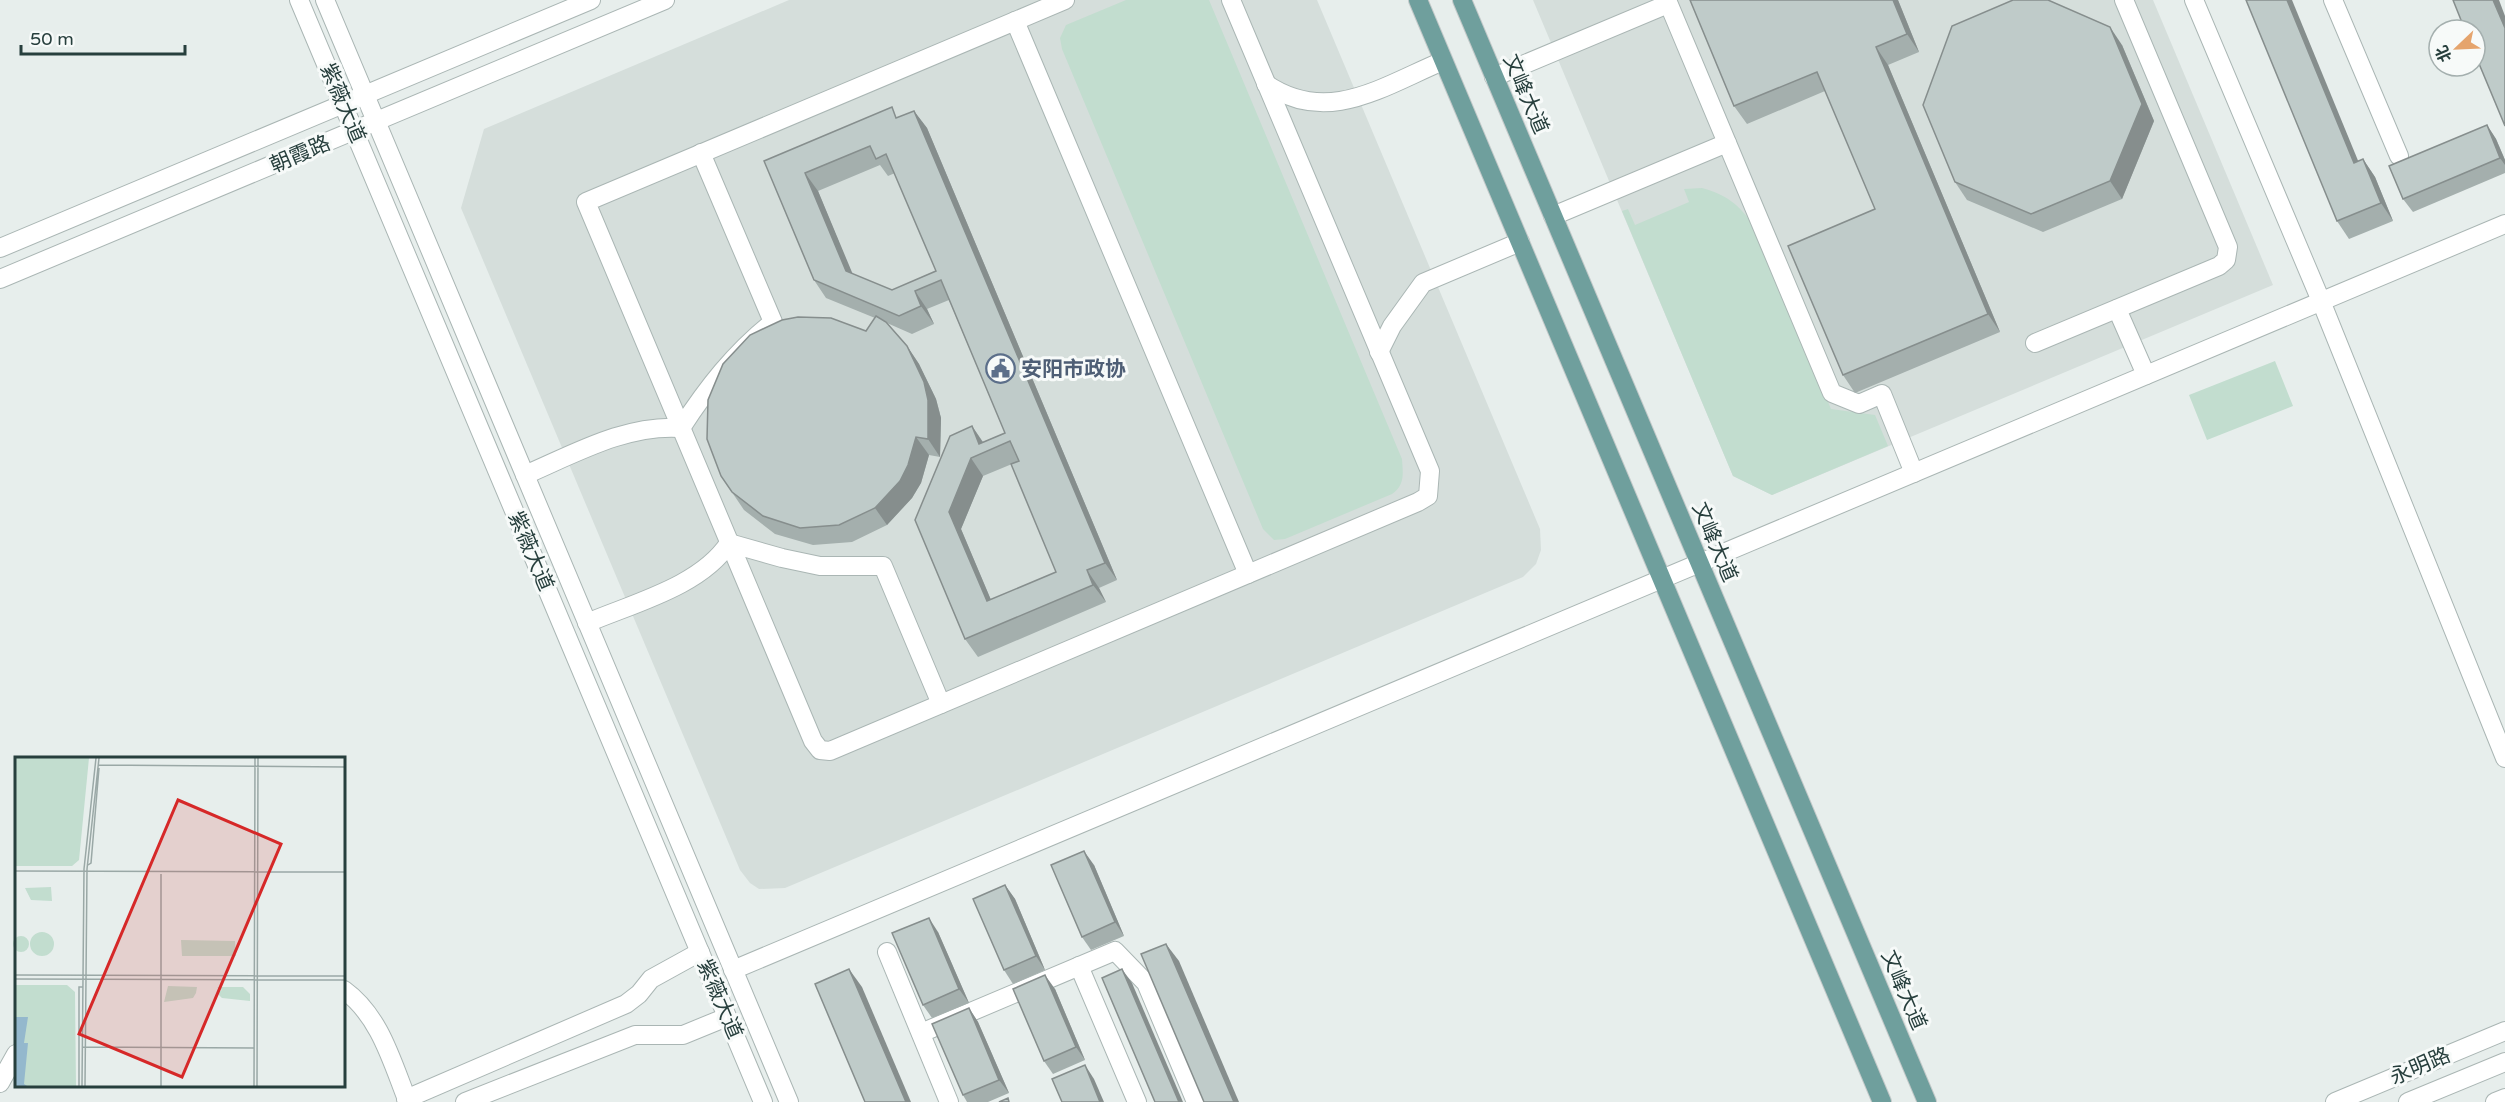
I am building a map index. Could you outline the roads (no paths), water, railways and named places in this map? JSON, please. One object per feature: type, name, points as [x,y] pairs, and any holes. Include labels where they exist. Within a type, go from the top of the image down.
[{"type":"main road","points":[[1418,0],[1882,1102]]},
{"type":"main road","name":"文峰大道","points":[[1462,0],[1927,1102]]},
{"type":"street","name":"紫薇大道","points":[[299,0],[763,1102]]},
{"type":"street","name":"紫薇大道","points":[[325,0],[789,1102]]},
{"type":"street","name":"朝霞路","points":[[0,248],[591,0]]},
{"type":"street","name":"朝霞路","points":[[0,279],[666,0]]},
{"type":"street","points":[[1065,0],[586,202],[813,741],[820,750],[830,751],[1428,496],[1430,471],[1231,0]]},
{"type":"street","points":[[2035,343],[2219,266],[2226,260],[2228,247],[2124,0]]},
{"type":"street","points":[[2194,0],[2321,301],[2505,758]]},
{"type":"street","points":[[2333,0],[2399,156]]},
{"type":"street","points":[[1494,76],[1668,2],[1832,393],[1859,404],[1882,394],[1914,472]]},
{"type":"street","points":[[1015,21],[1248,574]]},
{"type":"street","points":[[1266,84],[1296,100],[1319,104],[1342,103],[1443,61]]},
{"type":"street","points":[[1553,216],[1727,143]]},
{"type":"street","points":[[681,428],[711,382],[750,339],[773,322],[701,153]]},
{"type":"street","points":[[733,970],[2505,224]]},
{"type":"street","points":[[1379,352],[1392,326],[1423,283],[1520,242]]},
{"type":"street","points":[[2117,309],[2146,375]]},
{"type":"street","points":[[525,475],[624,434],[650,429],[681,428]]},
{"type":"street","points":[[729,543],[820,566],[883,566],[941,704]]},
{"type":"street","points":[[587,623],[692,579],[710,566],[729,543]]},
{"type":"street","points":[[921,1033],[1115,951],[1146,983],[1196,1102]]},
{"type":"street","points":[[345,991],[374,1022],[407,1101],[627,1004],[651,979],[700,952]]},
{"type":"street","points":[[887,952],[950,1102]]},
{"type":"street","points":[[1079,966],[1137,1102]]},
{"type":"street","points":[[465,1102],[635,1035],[683,1035],[727,1017]]},
{"type":"street","name":"永明路","points":[[2335,1102],[2505,1031]]},
{"type":"street","points":[[0,1083],[15,1055]]},
{"type":"street","name":"永明路","points":[[2408,1102],[2505,1062]]},
{"type":"street","points":[[2495,1102],[2505,1098]]},
{"type":"place","name":"安阳市政协","points":[[1000,369]]}]
